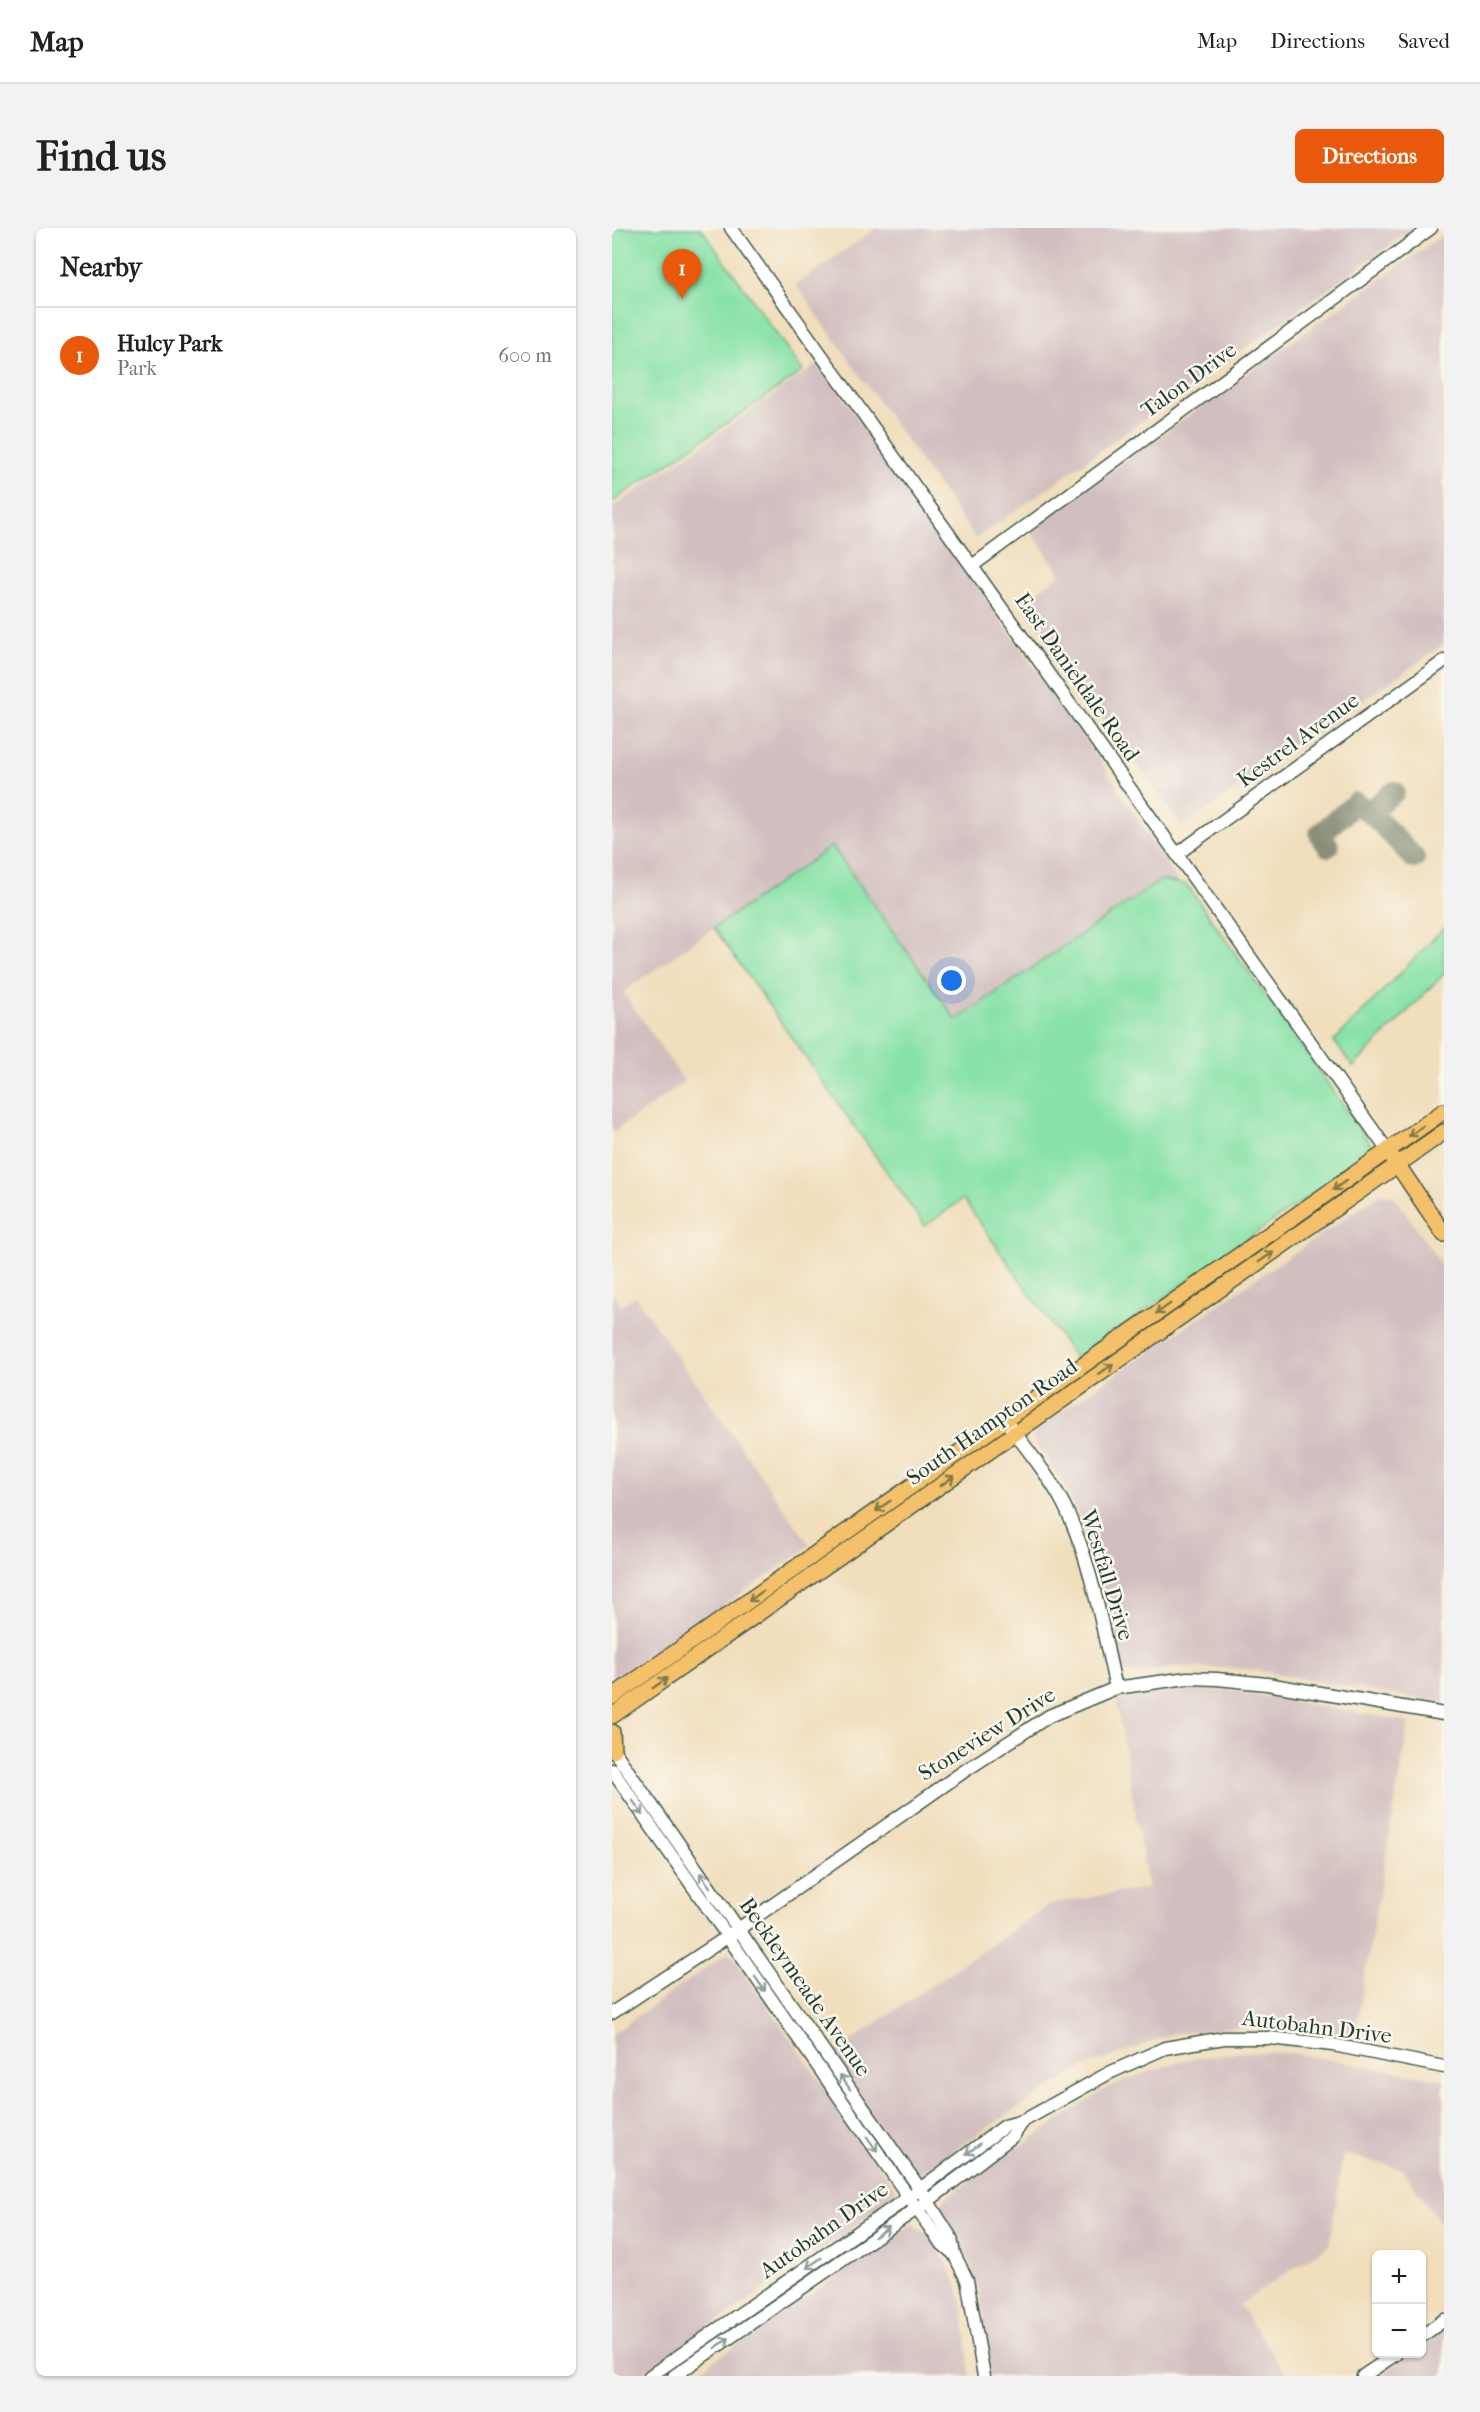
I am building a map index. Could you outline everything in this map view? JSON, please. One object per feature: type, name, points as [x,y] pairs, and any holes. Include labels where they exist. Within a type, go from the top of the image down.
[{"type":"main road","name":"South Hampton Road","points":[[612,1697],[1444,1111]]},
{"type":"main road","name":"South Hampton Road","points":[[616,1714],[1444,1132]]},
{"type":"main road","points":[[1388,1151],[1444,1234]]},
{"type":"main road","points":[[1193,1288],[1202,1302]]},
{"type":"main road","points":[[613,1750],[612,1730],[616,1714]]},
{"type":"street","name":"East Danieldale Road","points":[[731,228],[1388,1151]]},
{"type":"street","name":"Talon Drive","points":[[972,566],[1431,228]]},
{"type":"street","name":"Kestrel Avenue","points":[[1177,854],[1444,662]]},
{"type":"street","name":"Westfall Drive","points":[[1005,1420],[1046,1474],[1065,1507],[1080,1546],[1116,1688]]},
{"type":"street","name":"Stoneview Drive","points":[[612,2013],[727,1936],[849,1849],[1048,1716],[1116,1688],[1187,1678],[1217,1679],[1267,1684],[1444,1714]]},
{"type":"street","name":"Beckleymeade Avenue","points":[[613,1750],[830,2059],[951,2238],[954,2254],[967,2280],[984,2376]]},
{"type":"street","name":"Beckleymeade Avenue","points":[[612,1770],[940,2242],[954,2254]]},
{"type":"street","name":"Autobahn Drive","points":[[650,2376],[909,2197],[1005,2126],[1023,2121],[1109,2073],[1165,2048],[1224,2038],[1270,2038],[1333,2045],[1444,2067]]},
{"type":"street","points":[[818,2067],[830,2059]]},
{"type":"street","name":"Autobahn Drive","points":[[674,2376],[928,2201],[1013,2136],[1023,2121]]},
{"type":"street","points":[[1426,2333],[1444,2320]]},
{"type":"street","points":[[1363,2376],[1389,2358]]},
{"type":"shaded area","points":[[876,228],[1414,228],[976,539],[796,285]]},
{"type":"shaded area","points":[[1444,234],[1444,644],[1182,827],[1022,603],[1061,574],[1029,529]]},
{"type":"shaded area","points":[[819,363],[1097,756],[1179,883],[1160,880],[956,1020],[831,846],[623,992],[685,1082],[612,1133],[612,508]]},
{"type":"shaded area","points":[[1381,1194],[1394,1196],[1444,1269],[1444,1703],[1247,1669],[1179,1667],[1129,1673],[1122,1669],[1084,1526],[1064,1483],[1033,1438],[1034,1430]]},
{"type":"shaded area","points":[[612,1293],[621,1306],[635,1296],[810,1546],[612,1683]]},
{"type":"shaded area","points":[[1229,1690],[1409,1722],[1354,2037],[1256,2025],[1172,2034],[1084,2067],[982,2131],[918,2175],[909,2172],[829,2056],[1050,1904],[1148,1888],[1116,1700],[1167,1691]]},
{"type":"shaded area","points":[[726,1954],[732,1955],[896,2190],[894,2199],[639,2376],[612,2376],[612,2034]]},
{"type":"shaded area","points":[[1238,2052],[1292,2053],[1444,2080],[1444,2228],[1402,2169],[1343,2154],[1330,2244],[1239,2305],[1288,2376],[989,2376],[983,2308],[972,2266],[940,2209],[942,2200],[1100,2092],[1124,2080],[1181,2061]]},
{"type":"shaded area","points":[[913,2223],[933,2239],[956,2280],[963,2307],[970,2376],[692,2376]]},
{"type":"shaded area","points":[[1444,2331],[1444,2376],[1377,2376],[1405,2358],[1426,2358],[1426,2343]]},
{"type":"green space","points":[[612,228],[701,228],[803,371],[612,502]]},
{"type":"green space","points":[[832,846],[956,1020],[1161,880],[1187,885],[1375,1150],[1076,1359],[963,1199],[925,1226],[714,928]]},
{"type":"green space","points":[[1444,928],[1444,974],[1353,1067],[1334,1041]]},
{"type":"taxiway","points":[[1373,815],[1373,808],[1394,792]]},
{"type":"taxiway","points":[[1328,846],[1320,834],[1356,803],[1373,815],[1414,858]]},
{"type":"place","name":"Hulcy Park","points":[[682,299]]}]
